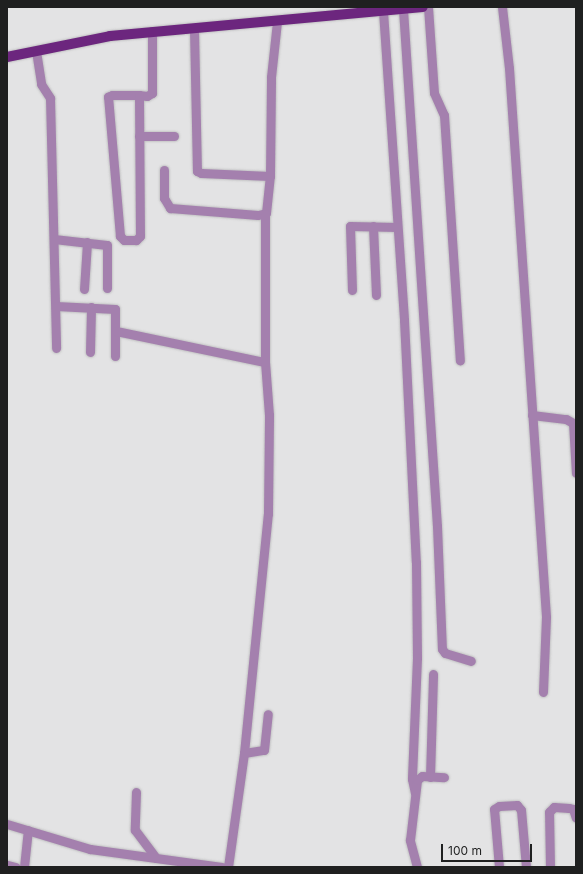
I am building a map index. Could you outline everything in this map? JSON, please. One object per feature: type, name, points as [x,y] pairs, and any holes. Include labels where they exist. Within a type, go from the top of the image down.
[{"type":"main road","points":[[7,57],[110,36],[152,31],[277,22],[423,7]]},
{"type":"street","points":[[428,7],[434,93],[444,115],[460,360]]},
{"type":"street","points":[[502,7],[509,68],[546,617],[543,692]]},
{"type":"street","points":[[403,9],[437,526],[442,649],[445,653],[471,661]]},
{"type":"street","points":[[383,11],[416,562],[417,658],[412,778],[415,794]]},
{"type":"street","points":[[228,867],[244,753],[268,514],[269,416],[265,362],[264,214],[268,210],[270,176],[270,85],[277,22]]},
{"type":"street","points":[[194,29],[197,171],[201,174],[270,176]]},
{"type":"street","points":[[139,96],[140,238],[124,240],[120,236],[107,99],[110,95],[139,96],[149,95],[152,91],[152,31]]},
{"type":"street","points":[[36,50],[41,84],[50,98],[56,348]]},
{"type":"street","points":[[139,136],[174,136]]},
{"type":"street","points":[[164,170],[164,198],[170,208],[264,214]]},
{"type":"street","points":[[373,226],[376,295]]},
{"type":"street","points":[[352,290],[349,227],[397,227]]},
{"type":"street","points":[[54,239],[87,242],[108,247],[106,288]]},
{"type":"street","points":[[84,289],[87,242]]},
{"type":"street","points":[[56,306],[115,308],[115,356]]},
{"type":"street","points":[[90,352],[91,307]]},
{"type":"street","points":[[116,331],[265,362]]},
{"type":"street","points":[[532,415],[566,419],[573,423],[576,473]]},
{"type":"street","points":[[430,777],[433,674]]},
{"type":"street","points":[[244,753],[264,750],[268,714]]},
{"type":"street","points":[[417,867],[410,840],[418,778],[444,778]]},
{"type":"street","points":[[136,792],[136,830],[156,858]]},
{"type":"street","points":[[499,867],[494,810],[499,806],[517,805],[521,810],[526,867]]},
{"type":"street","points":[[550,867],[549,812],[554,807],[575,812]]},
{"type":"street","points":[[7,824],[90,849],[222,867]]},
{"type":"street","points":[[24,867],[28,830]]},
{"type":"street","points":[[7,865],[16,867]]}]
